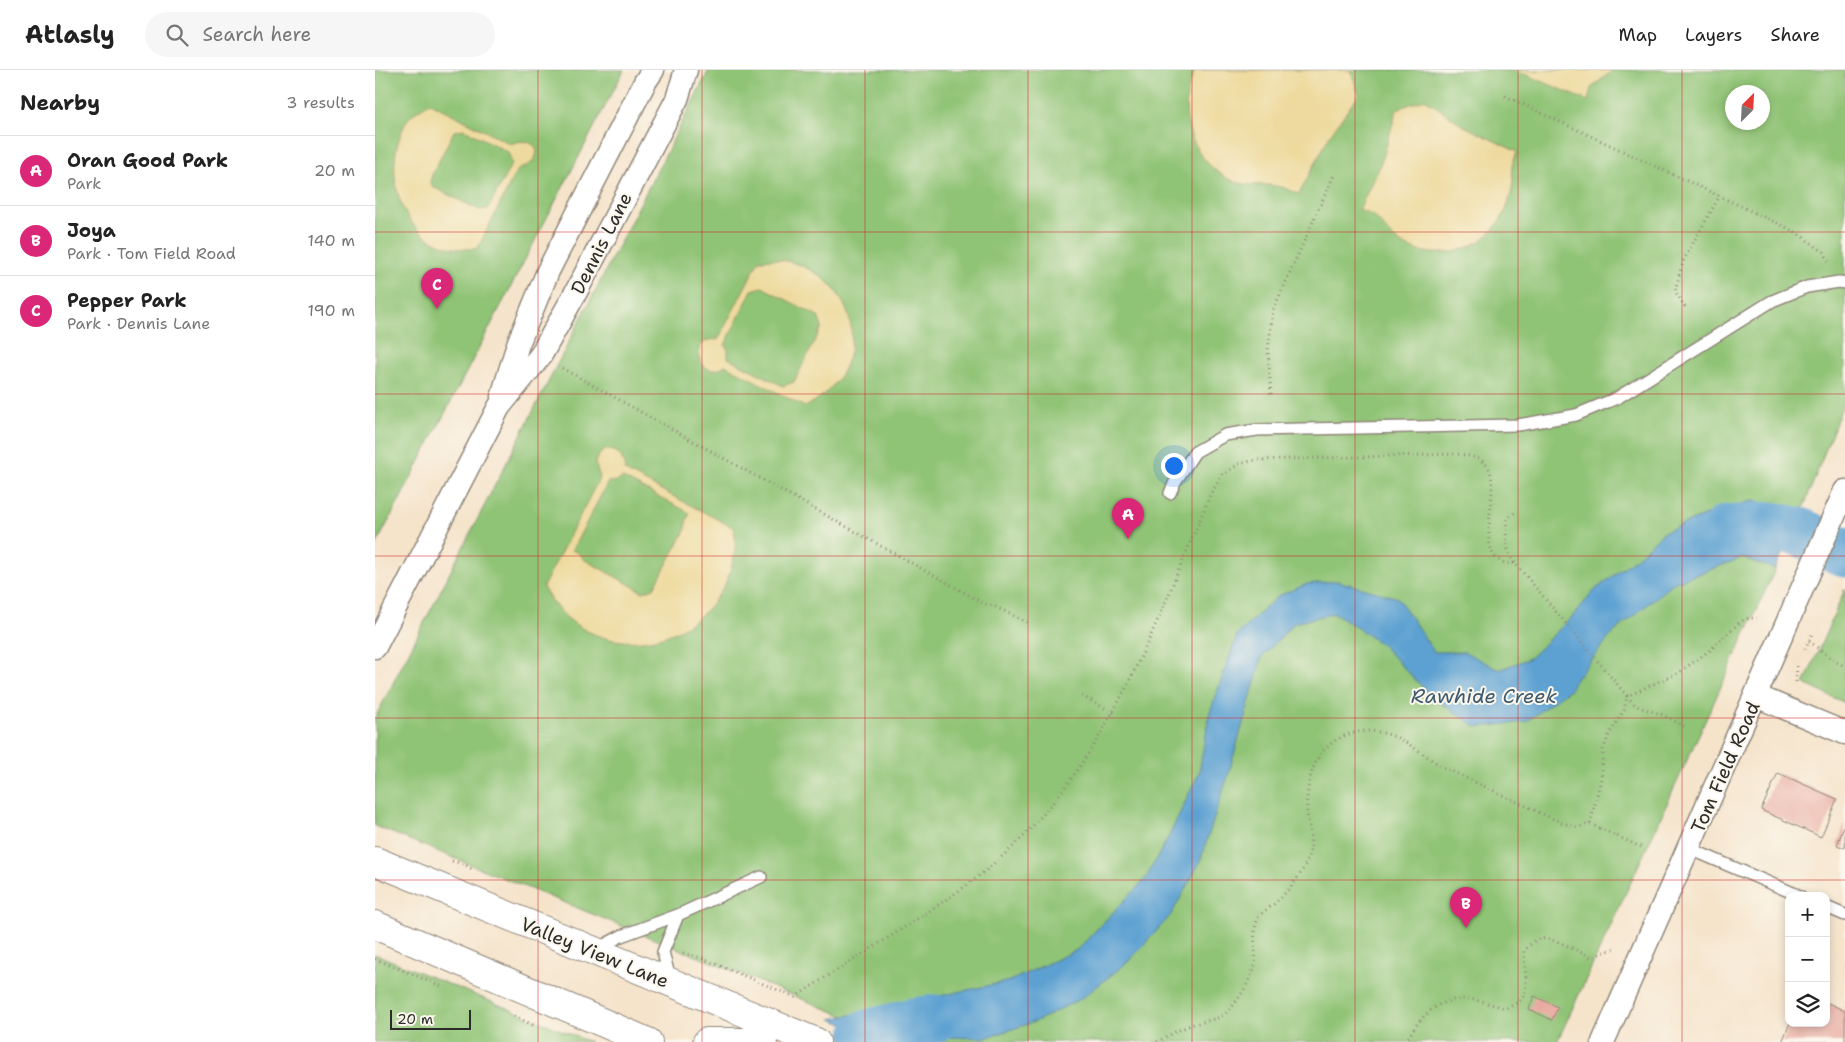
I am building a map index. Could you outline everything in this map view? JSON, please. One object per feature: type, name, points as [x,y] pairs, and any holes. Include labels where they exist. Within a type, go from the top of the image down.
[{"type":"main road","name":"Valley View Lane","points":[[375,861],[816,1042]]},
{"type":"main road","points":[[375,925],[648,1042]]},
{"type":"main road","points":[[707,1042],[763,1042]]},
{"type":"street","name":"Dennis Lane","points":[[375,647],[499,407],[518,344],[548,271],[645,82],[653,70]]},
{"type":"street","name":"Dennis Lane","points":[[499,407],[541,355],[677,99],[687,70]]},
{"type":"street","name":"Tom Field Road","points":[[1603,1042],[1844,492]]},
{"type":"street","points":[[1756,696],[1845,734]]},
{"type":"lane","points":[[1170,493],[1195,452],[1225,435],[1257,430],[1518,425],[1576,415],[1617,398],[1772,301],[1807,286],[1842,282]]},
{"type":"lane","points":[[1688,848],[1791,892]]},
{"type":"lane","points":[[593,951],[621,936],[678,914],[761,877]]},
{"type":"lane","points":[[1830,909],[1845,915]]},
{"type":"lane","points":[[671,983],[663,952],[678,914]]},
{"type":"path","points":[[1505,96],[1719,197],[1794,230],[1824,252],[1842,282]]},
{"type":"path","points":[[1271,394],[1268,351],[1273,310],[1333,174]]},
{"type":"path","points":[[1685,307],[1675,291],[1683,261],[1719,197]]},
{"type":"path","points":[[541,355],[985,604],[995,606],[1030,624]]},
{"type":"path","points":[[683,953],[701,958],[795,997],[959,893],[995,862],[1031,829],[1073,775],[1114,712],[1135,672],[1211,493],[1222,475],[1239,464],[1256,460],[1456,454],[1472,456],[1487,466],[1492,478],[1488,544],[1500,561],[1508,564],[1515,563]]},
{"type":"path","points":[[1516,512],[1507,518],[1506,537],[1509,555],[1515,563],[1636,706],[1663,715],[1687,727]]},
{"type":"path","points":[[1627,696],[1678,673],[1709,651],[1741,621],[1757,618]]},
{"type":"path","points":[[1796,682],[1797,666],[1809,641],[1835,662],[1845,666]]},
{"type":"path","points":[[1083,696],[1114,712]]},
{"type":"path","points":[[1590,824],[1601,778],[1603,750],[1609,735],[1624,710],[1627,696]]},
{"type":"path","points":[[1157,1042],[1190,1026],[1228,1012],[1241,995],[1255,966],[1255,927],[1258,918],[1291,886],[1304,868],[1310,850],[1306,801],[1315,763],[1322,753],[1335,741],[1350,733],[1370,730],[1387,734],[1405,742],[1445,768],[1561,823],[1578,827],[1590,824],[1641,847]]},
{"type":"path","points":[[1406,1042],[1415,1025],[1431,1010],[1451,1000],[1470,999],[1506,1008],[1520,1001],[1525,993],[1526,984],[1524,951],[1531,943],[1541,938],[1553,940],[1591,957],[1619,947],[1641,956]]},
{"type":"green space","points":[[375,70],[624,70],[375,547]]},
{"type":"green space","points":[[709,70],[1845,70],[1845,399],[1803,509],[1557,1042],[908,1042],[375,826],[375,718]]},
{"type":"green space","points":[[1845,589],[1845,703],[1804,684]]},
{"type":"green space","points":[[375,954],[590,1042],[375,1042]]},
{"type":"sand","points":[[1196,70],[1350,70],[1359,94],[1330,135],[1299,194],[1275,186],[1236,182],[1221,174],[1208,163],[1198,150],[1191,135],[1187,118],[1186,102],[1189,85]]},
{"type":"sand","points":[[1510,70],[1613,70],[1591,88],[1588,101],[1527,75]]},
{"type":"sand","points":[[1425,99],[1464,126],[1517,152],[1512,167],[1513,181],[1511,194],[1501,219],[1479,241],[1466,248],[1451,252],[1419,251],[1404,245],[1375,218],[1359,210],[1383,158],[1397,109]]},
{"type":"sand","points":[[430,103],[511,144],[522,141],[532,144],[537,151],[531,163],[516,172],[478,248],[453,248],[432,240],[415,227],[403,208],[396,187],[395,164],[399,141],[408,119],[415,112]],"holes":[[[464,129],[508,152],[512,163],[488,209],[479,210],[433,187],[430,182],[454,131]]]},
{"type":"sand","points":[[775,259],[804,267],[826,281],[841,300],[850,322],[851,345],[844,368],[829,390],[805,407],[725,365],[716,369],[708,369],[703,365],[700,358],[699,351],[702,345],[708,340],[718,340],[759,260]],"holes":[[[762,287],[818,316],[822,327],[794,382],[783,386],[728,358],[728,350],[725,345],[752,290]]]},
{"type":"sand","points":[[605,450],[614,451],[622,459],[625,471],[734,528],[734,556],[725,584],[708,608],[686,626],[661,637],[634,641],[608,639],[583,629],[560,611],[543,587],[600,477],[595,463],[599,455]],"holes":[[[623,478],[690,513],[686,522],[686,529],[654,588],[643,592],[583,559],[581,555],[572,550],[608,482]]]},
{"type":"water","name":"Rawhide Creek","points":[[1753,501],[1803,509],[1775,569],[1742,558],[1673,583],[1612,634],[1578,676],[1570,689],[1526,722],[1477,727],[1433,698],[1381,644],[1335,613],[1294,623],[1262,657],[1227,779],[1199,864],[1171,915],[1129,961],[1082,998],[1037,1021],[985,1038],[930,1037],[920,1042],[887,1042],[831,1019],[1010,981],[1077,950],[1146,878],[1170,834],[1199,773],[1209,715],[1237,635],[1278,596],[1307,584],[1337,581],[1398,598],[1434,652],[1465,652],[1499,670],[1530,658],[1572,617],[1595,590],[1636,558],[1664,532],[1721,509]]},
{"type":"building","points":[[1778,773],[1837,799],[1821,837],[1761,810]]},
{"type":"building","points":[[1845,824],[1845,848],[1837,845]]},
{"type":"building","points":[[1534,996],[1558,1007],[1552,1020],[1529,1009]]},
{"type":"building","points":[[1830,1004],[1845,1011],[1845,1042],[1782,1042],[1788,1027],[1830,1027]]},
{"type":"waterway","name":"Rawhide Creek","points":[[1727,529],[1771,526],[1800,532],[1845,553]]},
{"type":"waterway","name":"Rawhide Creek","points":[[865,1035],[914,1022],[935,1019]]},
{"type":"place","name":"Pepper Park","points":[[437,309]]},
{"type":"place","name":"Oran Good Park","points":[[1128,539]]},
{"type":"place","name":"Joya","points":[[1466,928]]}]
